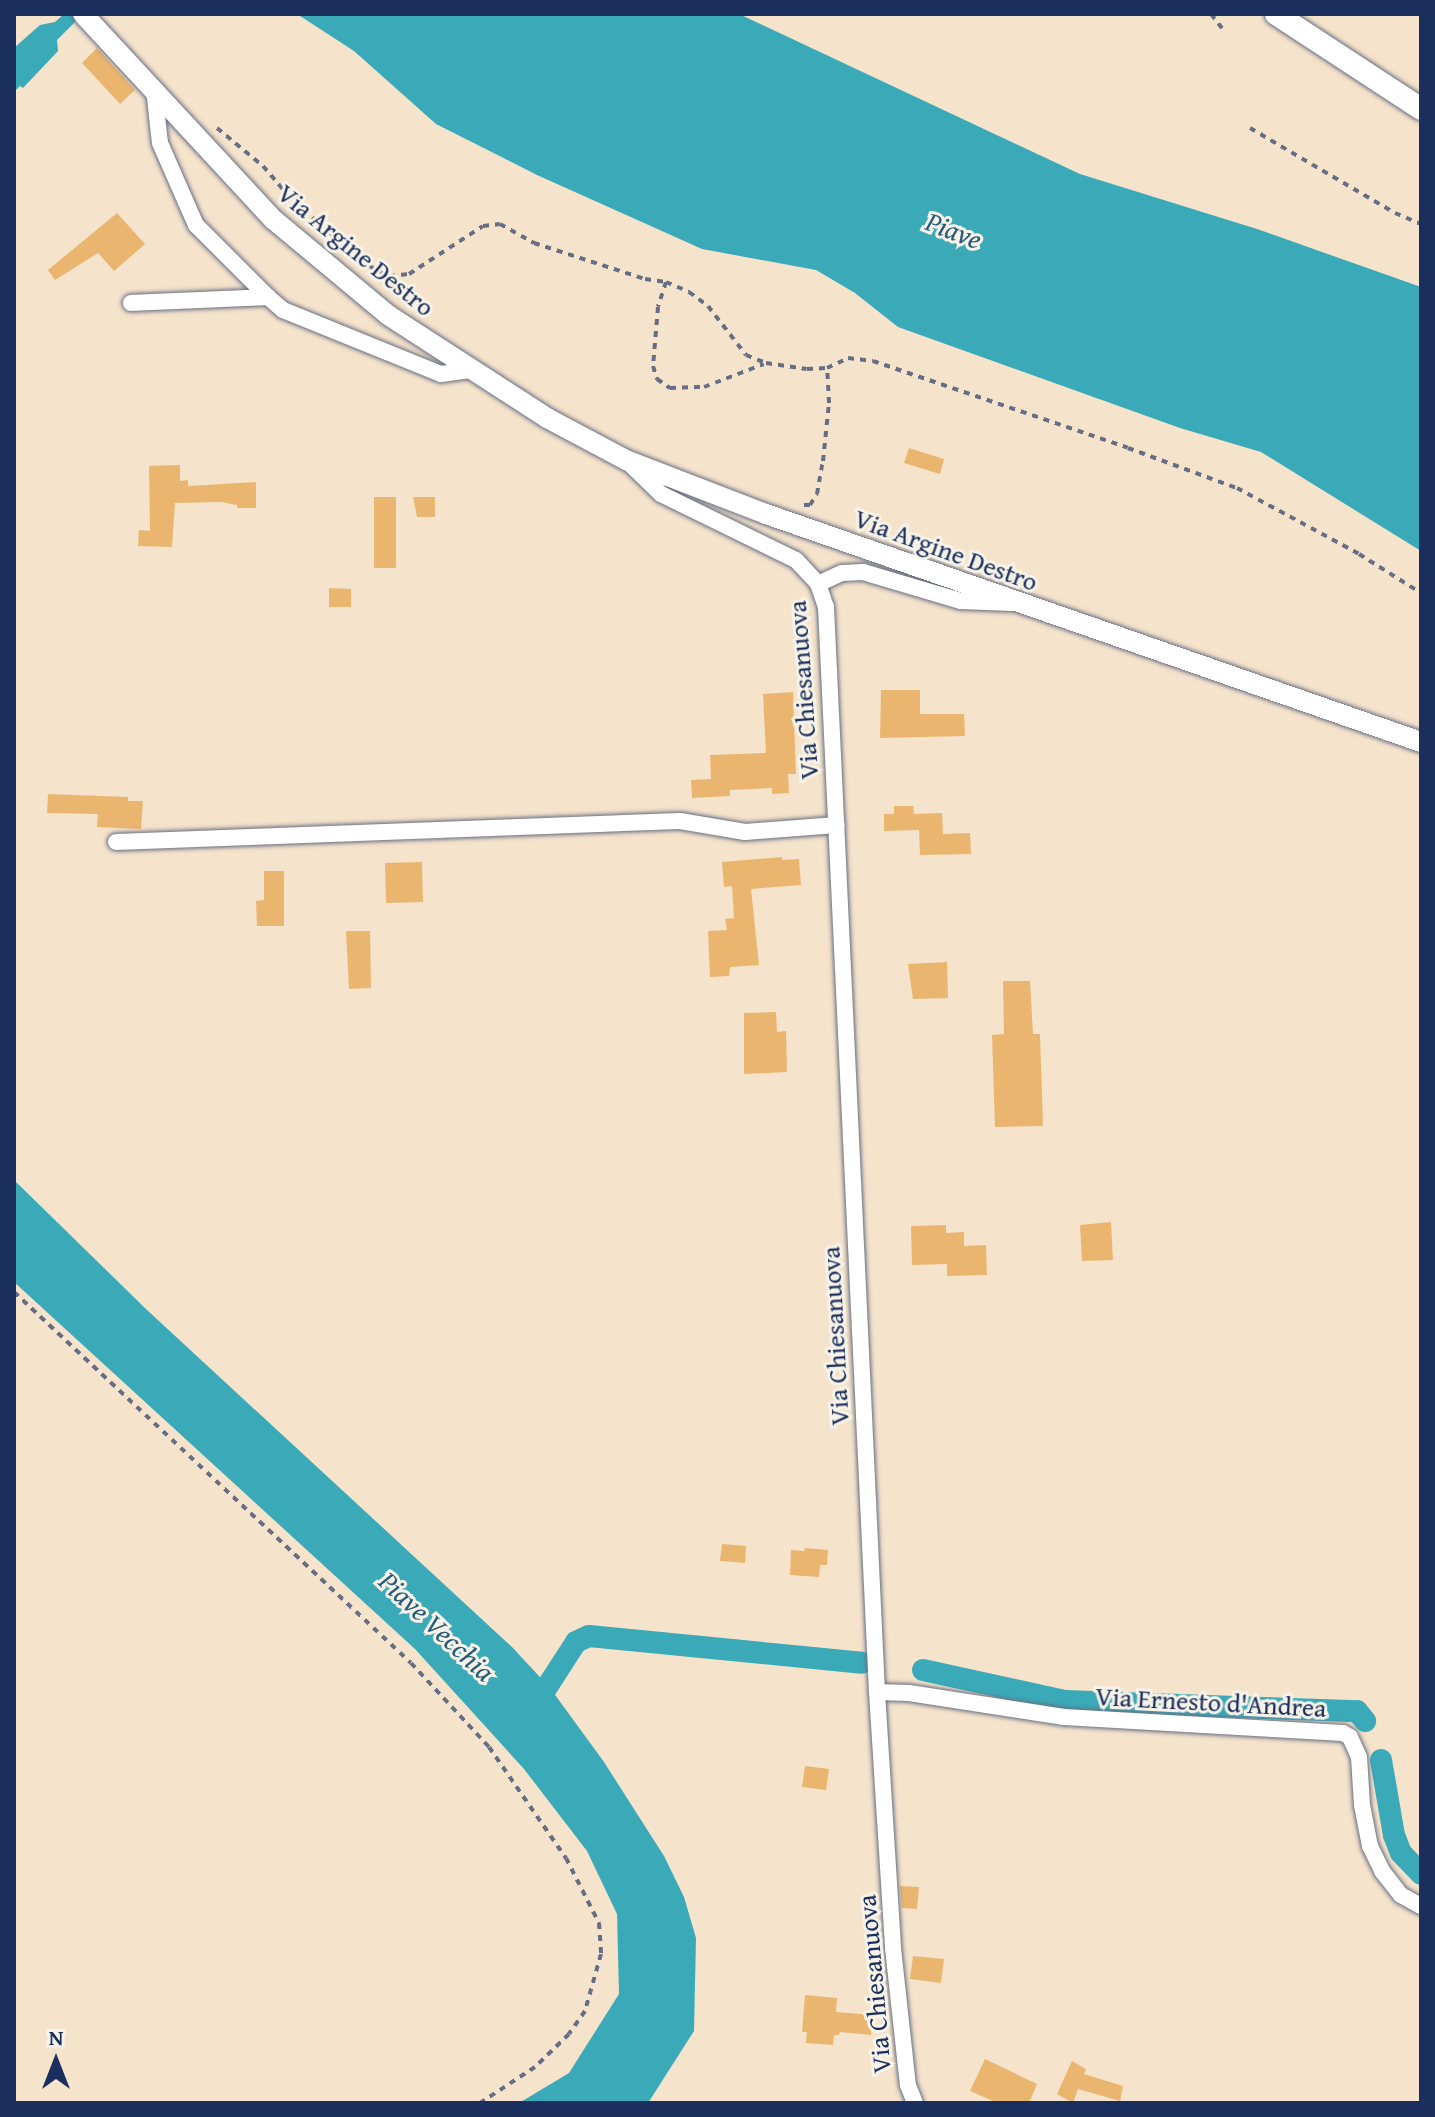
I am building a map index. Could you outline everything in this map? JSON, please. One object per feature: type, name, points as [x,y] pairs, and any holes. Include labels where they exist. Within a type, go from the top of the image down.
[{"type":"main road","points":[[1276,14],[1421,109]]},
{"type":"street","name":"Via Argine Destro","points":[[88,20],[274,220],[388,315],[547,418],[626,460],[1017,604],[1421,742]]},
{"type":"street","points":[[154,89],[160,143],[196,225],[268,297],[283,310],[441,374],[470,370]]},
{"type":"street","points":[[131,303],[268,297]]},
{"type":"street","name":"Via Chiesanuova","points":[[626,460],[661,494],[786,554],[809,571],[818,584],[829,634],[877,1692],[893,1948],[907,2095],[915,2103]]},
{"type":"street","name":"Via Chiesanuova","points":[[818,584],[842,573],[863,572],[961,601],[1017,604]]},
{"type":"street","points":[[116,842],[680,821],[745,832],[837,825]]},
{"type":"street","name":"Via Ernesto d'Andrea","points":[[877,1692],[909,1693],[1080,1718],[1343,1733],[1350,1737],[1359,1757],[1362,1805],[1370,1846],[1382,1871],[1401,1895],[1421,1906]]},
{"type":"path","points":[[1211,14],[1222,28]]},
{"type":"path","points":[[1250,128],[1395,213],[1421,224]]},
{"type":"path","points":[[263,166],[294,202],[369,266],[389,276],[409,274],[483,226],[500,224],[534,243],[645,279],[666,282],[708,306],[746,355],[766,363],[827,368],[848,358],[873,361],[1237,488],[1359,554],[1421,593]]},
{"type":"path","points":[[666,282],[658,307],[653,366],[657,379],[670,388],[704,387],[766,363]]},
{"type":"path","points":[[798,504],[810,505],[817,494],[829,403],[827,368]]},
{"type":"path","points":[[14,1292],[411,1663],[489,1747],[566,1858],[599,1923],[601,1954],[585,2011],[569,2034],[535,2067],[480,2103]]},
{"type":"water","points":[[64,14],[83,14],[57,40],[58,51],[23,88],[20,86],[14,92],[14,48],[40,25],[55,22]]},
{"type":"water","name":"Piave","points":[[297,14],[739,14],[1080,174],[1257,229],[1421,287],[1421,551],[1261,452],[1180,428],[898,327],[855,293],[816,270],[702,249],[537,175],[436,124],[354,51]]},
{"type":"water","name":"Piave Vecchia","points":[[14,1180],[147,1310],[512,1647],[550,1688],[604,1762],[664,1856],[684,1897],[696,1938],[694,2031],[648,2103],[519,2103],[569,2073],[619,1994],[617,1914],[587,1851],[524,1769],[415,1649],[14,1282]]},
{"type":"building","points":[[97,48],[135,90],[120,104],[82,63]]},
{"type":"building","points":[[117,213],[145,244],[114,271],[98,253],[55,280],[48,270]]},
{"type":"building","points":[[909,448],[944,459],[940,474],[904,463]]},
{"type":"building","points":[[180,465],[180,481],[188,480],[188,486],[256,482],[256,508],[237,508],[237,505],[221,502],[175,503],[172,547],[138,546],[139,530],[150,531],[149,466]]},
{"type":"building","points":[[374,497],[396,497],[396,568],[374,568]]},
{"type":"building","points":[[413,497],[435,497],[435,517],[417,517]]},
{"type":"building","points":[[329,588],[351,589],[351,607],[329,607]]},
{"type":"building","points":[[881,690],[920,690],[920,714],[964,714],[965,736],[880,738]]},
{"type":"building","points":[[793,692],[796,774],[788,774],[789,793],[772,794],[772,788],[730,790],[730,796],[692,798],[691,780],[711,779],[710,755],[766,753],[763,694]]},
{"type":"building","points":[[48,794],[128,797],[128,801],[143,801],[141,829],[97,827],[98,814],[47,813]]},
{"type":"building","points":[[894,806],[913,806],[914,814],[942,813],[943,834],[970,833],[971,854],[920,855],[919,830],[884,831],[884,814],[894,814]]},
{"type":"building","points":[[782,857],[782,860],[799,859],[801,885],[751,889],[759,965],[730,967],[729,976],[710,977],[708,931],[727,930],[725,919],[734,918],[732,886],[724,887],[722,862]]},
{"type":"building","points":[[422,862],[423,902],[386,903],[385,863]]},
{"type":"building","points":[[264,871],[284,871],[284,926],[257,926],[256,901],[264,900]]},
{"type":"building","points":[[346,931],[370,931],[371,988],[349,989]]},
{"type":"building","points":[[947,962],[948,998],[913,999],[908,964]]},
{"type":"building","points":[[1003,981],[1030,981],[1033,1034],[1040,1034],[1043,1126],[995,1127],[992,1035],[1004,1034]]},
{"type":"building","points":[[776,1012],[777,1032],[786,1031],[787,1072],[744,1074],[744,1013]]},
{"type":"building","points":[[1111,1222],[1113,1260],[1082,1261],[1080,1225]]},
{"type":"building","points":[[946,1225],[946,1233],[964,1232],[964,1246],[986,1245],[987,1275],[947,1276],[947,1264],[912,1265],[911,1226]]},
{"type":"building","points":[[722,1544],[746,1546],[745,1563],[720,1561]]},
{"type":"building","points":[[805,1548],[828,1550],[827,1565],[820,1565],[819,1577],[790,1575],[791,1550],[804,1551]]},
{"type":"building","points":[[805,1766],[829,1769],[826,1790],[802,1787]]},
{"type":"building","points":[[900,1886],[919,1887],[917,1909],[902,1908]]},
{"type":"building","points":[[913,1956],[944,1959],[941,1983],[910,1979]]},
{"type":"building","points":[[805,1995],[837,1998],[836,2012],[872,2015],[871,2035],[840,2032],[834,2035],[833,2045],[806,2043],[807,2032],[802,2032]]},
{"type":"building","points":[[985,2059],[1037,2084],[1029,2103],[998,2103],[970,2091]]},
{"type":"building","points":[[1072,2061],[1086,2069],[1084,2074],[1123,2086],[1120,2101],[1078,2089],[1073,2103],[1057,2094]]},
{"type":"waterway","points":[[530,1706],[545,1690],[576,1642],[589,1636],[862,1663]]},
{"type":"waterway","points":[[923,1670],[1065,1701],[1357,1711],[1365,1721]]},
{"type":"waterway","points":[[1381,1760],[1394,1835],[1401,1853],[1421,1874]]}]
